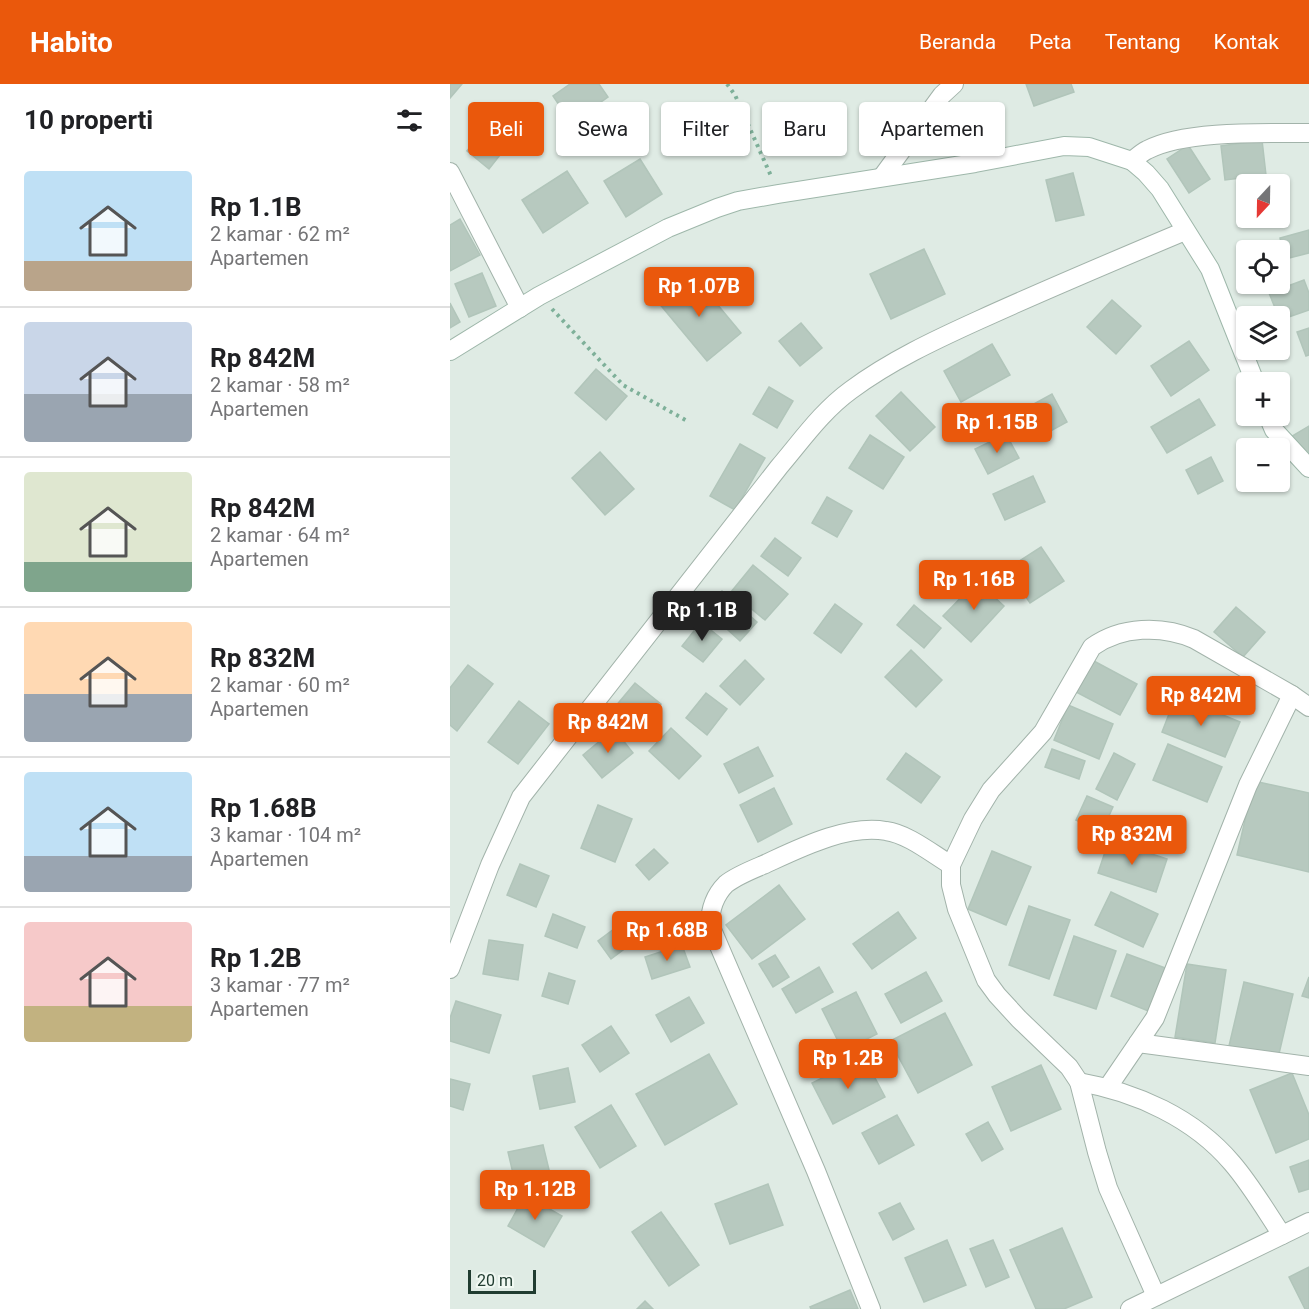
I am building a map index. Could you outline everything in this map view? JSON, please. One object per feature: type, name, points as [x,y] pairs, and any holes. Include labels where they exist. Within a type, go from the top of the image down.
[{"type":"street","points":[[882,177],[942,95],[954,84]]},
{"type":"street","points":[[1132,162],[1147,150],[1190,138],[1248,133],[1309,133]]},
{"type":"street","points":[[450,351],[539,296],[668,228],[738,201],[975,163],[1064,146],[1089,147],[1132,162],[1160,189],[1210,269],[1251,372]]},
{"type":"street","points":[[450,172],[520,308]]},
{"type":"street","points":[[450,969],[490,865],[521,797],[809,430],[850,390],[884,368],[938,339],[1037,293],[1185,231]]},
{"type":"street","points":[[1272,426],[1309,468]]},
{"type":"street","points":[[1156,1296],[1108,1188],[1079,1082],[1069,1067],[1019,1019],[986,980],[957,909],[951,885],[951,865],[963,837],[991,790],[1043,732],[1092,647],[1104,639],[1120,633],[1139,631],[1179,632],[1292,695],[1309,707]]},
{"type":"street","points":[[1107,1087],[1155,1018],[1248,785],[1292,695]]},
{"type":"street","points":[[871,1309],[816,1171],[710,926],[710,911],[714,900],[727,884],[745,873],[823,839],[863,831],[886,831],[907,839],[951,865]]},
{"type":"street","points":[[1138,1043],[1309,1066]]},
{"type":"street","points":[[1079,1082],[1107,1087],[1154,1106],[1201,1131],[1233,1163],[1282,1235]]},
{"type":"street","points":[[1130,1309],[1309,1222]]},
{"type":"path","points":[[727,84],[735,95],[778,194]]},
{"type":"path","points":[[539,296],[623,385],[689,422]]},
{"type":"building","points":[[450,84],[462,84],[450,98]]},
{"type":"building","points":[[570,84],[599,84],[608,97],[601,102],[557,102],[553,96]]},
{"type":"building","points":[[1026,84],[1071,84],[1074,92],[1034,106]]},
{"type":"building","points":[[1262,140],[1266,174],[1236,174],[1236,179],[1225,180],[1221,146]]},
{"type":"building","points":[[1188,145],[1210,179],[1189,193],[1167,159]]},
{"type":"building","points":[[473,156],[499,156],[489,169]]},
{"type":"building","points":[[640,159],[662,194],[626,217],[604,181]]},
{"type":"building","points":[[567,171],[588,203],[543,233],[522,200]]},
{"type":"building","points":[[1073,173],[1084,215],[1056,221],[1046,180]]},
{"type":"building","points":[[460,219],[480,255],[450,271],[450,225]]},
{"type":"building","points":[[1309,230],[1309,253],[1290,258],[1290,240],[1280,240],[1280,238]]},
{"type":"building","points":[[924,249],[945,294],[891,319],[870,274]]},
{"type":"building","points":[[482,273],[496,306],[469,317],[455,284]]},
{"type":"building","points":[[692,274],[741,333],[707,361],[658,302]]},
{"type":"building","points":[[1304,280],[1309,293],[1309,310],[1290,317],[1290,306],[1274,306],[1269,294],[1290,294],[1290,285]]},
{"type":"building","points":[[1112,300],[1141,326],[1116,354],[1087,327]]},
{"type":"building","points":[[450,303],[460,322],[450,328]]},
{"type":"building","points":[[801,323],[822,348],[800,366],[779,341]]},
{"type":"building","points":[[1309,328],[1309,355],[1306,356],[1297,332]]},
{"type":"building","points":[[1189,341],[1209,370],[1171,396],[1151,366]]},
{"type":"building","points":[[992,344],[1010,375],[961,402],[944,371]]},
{"type":"building","points":[[596,369],[627,396],[606,420],[575,393]]},
{"type":"building","points":[[769,387],[793,401],[777,428],[753,414]]},
{"type":"building","points":[[901,392],[935,427],[910,451],[876,416]]},
{"type":"building","points":[[1052,394],[1067,422],[1034,440],[1019,412]]},
{"type":"building","points":[[1199,399],[1215,425],[1167,453],[1151,427]]},
{"type":"building","points":[[1309,426],[1309,462],[1290,438]]},
{"type":"building","points":[[1006,434],[1019,458],[988,474],[975,449]]},
{"type":"building","points":[[870,435],[904,457],[883,489],[849,468]]},
{"type":"building","points":[[740,444],[765,458],[735,510],[710,496]]},
{"type":"building","points":[[600,452],[634,489],[605,515],[572,478]]},
{"type":"building","points":[[1211,457],[1223,481],[1198,494],[1186,470]]},
{"type":"building","points":[[1033,476],[1045,502],[1005,520],[993,494]]},
{"type":"building","points":[[827,497],[852,511],[837,537],[812,523]]},
{"type":"building","points":[[775,538],[801,558],[788,576],[761,556]]},
{"type":"building","points":[[1041,547],[1064,581],[1030,603],[1007,569]]},
{"type":"building","points":[[753,565],[788,594],[765,620],[731,592]]},
{"type":"building","points":[[977,581],[1004,606],[971,642],[943,616]]},
{"type":"building","points":[[722,591],[757,622],[740,641],[705,609]]},
{"type":"building","points":[[835,604],[862,624],[841,653],[814,633]]},
{"type":"building","points":[[914,605],[941,628],[924,648],[897,625]]},
{"type":"building","points":[[1236,607],[1265,632],[1243,657],[1214,632]]},
{"type":"building","points":[[701,622],[722,639],[703,662],[682,646]]},
{"type":"building","points":[[911,650],[942,680],[916,707],[885,677]]},
{"type":"building","points":[[745,660],[764,679],[740,705],[720,686]]},
{"type":"building","points":[[1092,660],[1137,684],[1120,715],[1076,692]]},
{"type":"building","points":[[468,665],[493,684],[457,731],[450,725],[450,688]]},
{"type":"building","points":[[635,683],[661,704],[642,728],[615,707]]},
{"type":"building","points":[[706,693],[727,709],[707,735],[686,718]]},
{"type":"building","points":[[1176,696],[1240,722],[1225,757],[1162,732]]},
{"type":"building","points":[[519,701],[549,724],[518,764],[488,742]]},
{"type":"building","points":[[1068,705],[1113,724],[1099,759],[1054,740]]},
{"type":"building","points":[[671,728],[701,756],[679,779],[649,751]]},
{"type":"building","points":[[614,729],[633,753],[602,778],[583,755]]},
{"type":"building","points":[[1168,744],[1222,767],[1207,802],[1153,780]]},
{"type":"building","points":[[758,747],[773,776],[739,793],[724,764]]},
{"type":"building","points":[[1052,749],[1085,761],[1079,779],[1045,767]]},
{"type":"building","points":[[906,753],[940,777],[921,803],[887,779]]},
{"type":"building","points":[[1114,753],[1135,764],[1117,800],[1096,789]]},
{"type":"building","points":[[1254,781],[1309,793],[1309,872],[1237,855]]},
{"type":"building","points":[[774,788],[792,824],[758,842],[740,805]]},
{"type":"building","points":[[1087,796],[1113,807],[1102,831],[1076,820]]},
{"type":"building","points":[[598,805],[632,819],[615,862],[581,848]]},
{"type":"building","points":[[1109,840],[1167,859],[1156,892],[1098,873]]},
{"type":"building","points":[[654,849],[668,863],[649,880],[636,865]]},
{"type":"building","points":[[992,851],[1031,867],[1006,925],[968,909]]},
{"type":"building","points":[[520,864],[549,876],[536,907],[507,895]]},
{"type":"building","points":[[779,885],[805,919],[752,959],[726,925]]},
{"type":"building","points":[[1111,892],[1158,914],[1143,947],[1095,925]]},
{"type":"building","points":[[1029,906],[1070,920],[1049,979],[1009,965]]},
{"type":"building","points":[[898,912],[916,938],[872,969],[853,944]]},
{"type":"building","points":[[553,914],[585,927],[577,948],[545,936]]},
{"type":"building","points":[[630,917],[643,935],[611,959],[598,941]]},
{"type":"building","points":[[1074,936],[1116,951],[1096,1009],[1054,995]]},
{"type":"building","points":[[489,940],[523,945],[518,980],[483,974]]},
{"type":"building","points":[[682,945],[690,967],[652,979],[645,957]]},
{"type":"building","points":[[1127,954],[1168,969],[1151,1012],[1111,996]]},
{"type":"building","points":[[775,955],[789,977],[773,987],[759,964]]},
{"type":"building","points":[[1187,964],[1226,970],[1215,1043],[1175,1037]]},
{"type":"building","points":[[819,967],[833,992],[796,1013],[782,989]]},
{"type":"building","points":[[926,972],[942,1001],[901,1023],[885,994]]},
{"type":"building","points":[[549,973],[575,981],[568,1004],[542,996]]},
{"type":"building","points":[[1309,977],[1309,998],[1302,996]]},
{"type":"building","points":[[1244,982],[1293,994],[1278,1058],[1229,1046]]},
{"type":"building","points":[[856,992],[877,1034],[843,1051],[822,1009]]},
{"type":"building","points":[[689,997],[704,1023],[671,1042],[656,1015]]},
{"type":"building","points":[[456,1001],[501,1015],[489,1053],[450,1041],[450,1018]]},
{"type":"building","points":[[945,1013],[972,1065],[918,1093],[890,1041]]},
{"type":"building","points":[[611,1026],[629,1053],[600,1072],[582,1045]]},
{"type":"building","points":[[709,1054],[737,1104],[665,1145],[636,1094]]},
{"type":"building","points":[[864,1057],[885,1097],[833,1124],[812,1083]]},
{"type":"building","points":[[1041,1065],[1061,1109],[1011,1131],[992,1087]]},
{"type":"building","points":[[568,1068],[575,1102],[540,1109],[533,1076]]},
{"type":"building","points":[[1292,1073],[1309,1115],[1309,1139],[1276,1153],[1250,1090]]},
{"type":"building","points":[[450,1079],[470,1084],[463,1110],[450,1106]]},
{"type":"building","points":[[611,1105],[636,1146],[600,1168],[575,1127]]},
{"type":"building","points":[[897,1115],[914,1145],[879,1164],[862,1133]]},
{"type":"building","points":[[988,1122],[1003,1149],[982,1161],[966,1134]]},
{"type":"building","points":[[543,1145],[550,1174],[515,1182],[508,1152]]},
{"type":"building","points":[[1309,1160],[1309,1189],[1299,1192],[1290,1167]]},
{"type":"building","points":[[768,1184],[783,1225],[730,1244],[715,1204]]},
{"type":"building","points":[[525,1195],[562,1216],[544,1247],[508,1226]]},
{"type":"building","points":[[900,1203],[914,1229],[893,1240],[879,1213]]},
{"type":"building","points":[[661,1212],[699,1265],[669,1286],[632,1232]]},
{"type":"building","points":[[1062,1228],[1092,1297],[1064,1309],[1036,1309],[1010,1250]]},
{"type":"building","points":[[947,1240],[966,1285],[924,1302],[905,1258]]},
{"type":"building","points":[[993,1240],[1009,1277],[986,1287],[970,1249]]},
{"type":"building","points":[[1309,1267],[1309,1309],[1305,1309],[1289,1277]]},
{"type":"building","points":[[850,1290],[858,1309],[811,1309],[810,1307]]},
{"type":"building","points":[[645,1301],[653,1309],[637,1309]]}]
